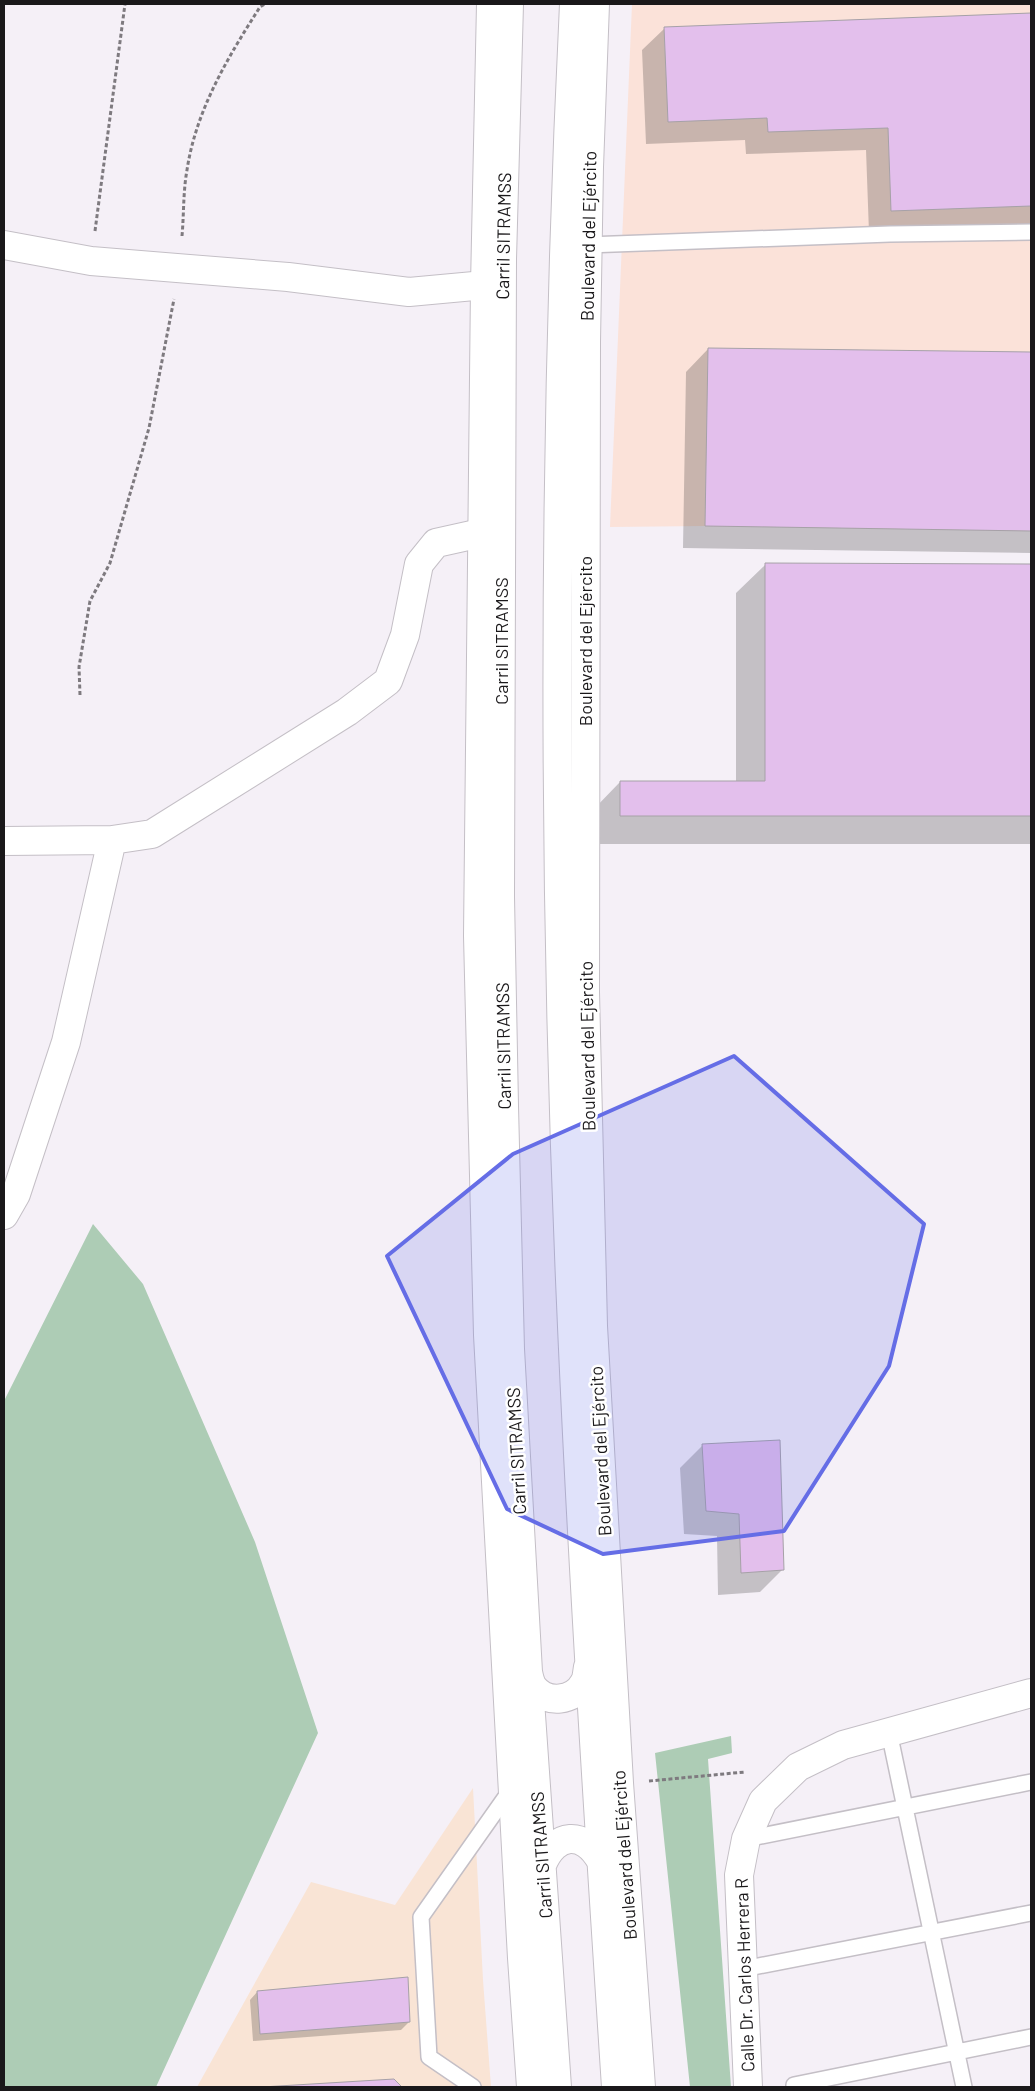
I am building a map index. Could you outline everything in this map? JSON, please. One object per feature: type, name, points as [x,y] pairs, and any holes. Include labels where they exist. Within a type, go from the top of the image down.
[{"type":"main road","points":[[492,4],[485,285],[478,936],[488,1335],[522,1958],[531,2087]]},
{"type":"main road","name":"Carril SITRAMSS","points":[[509,4],[502,258],[500,897],[510,1349],[528,1672],[557,2087]]},
{"type":"main road","points":[[574,4],[565,187],[558,687],[562,1004],[570,1259],[588,1668],[616,2087]]},
{"type":"main road","name":"Boulevard del Ejército","points":[[595,4],[587,245],[584,682],[586,1012],[593,1326],[618,1783],[641,2087]]},
{"type":"main road","points":[[4,245],[91,261],[288,277],[409,292],[485,285]]},
{"type":"main road","points":[[4,841],[112,840],[152,834],[347,712],[388,681],[405,635],[419,564],[436,544],[482,533]]},
{"type":"main road","points":[[4,1215],[16,1194],[66,1042],[112,840]]},
{"type":"main road","points":[[528,1672],[533,1687],[546,1696],[561,1699],[575,1694],[585,1682],[588,1668]]},
{"type":"main road","name":"Calle Dr. Carlos Herrera R","points":[[748,2087],[739,1875],[746,1839],[763,1801],[798,1767],[843,1744],[1031,1693]]},
{"type":"main road","points":[[542,1865],[547,1852],[557,1843],[570,1839],[583,1841],[594,1849],[601,1861]]},
{"type":"lane","points":[[587,245],[890,234],[1031,232]]},
{"type":"lane","points":[[889,1732],[964,2087]]},
{"type":"lane","points":[[746,1839],[1031,1782]]},
{"type":"lane","points":[[473,2087],[429,2057],[421,1917],[513,1787]]},
{"type":"lane","points":[[743,1969],[1031,1913]]},
{"type":"lane","points":[[794,2085],[1031,2037]]},
{"type":"path","points":[[91,261],[125,4]]},
{"type":"path","points":[[80,695],[79,667],[90,601],[110,563],[149,428],[180,268],[187,170],[197,126],[218,78],[260,7],[265,4]]},
{"type":"path","points":[[618,1783],[798,1767]]},
{"type":"highlighted area","points":[[734,1056],[924,1224],[889,1366],[784,1531],[603,1554],[507,1509],[387,1256],[513,1154]]},
{"type":"shaded area","points":[[632,4],[1031,4],[1031,531],[705,526],[610,527]]},
{"type":"shaded area","points":[[473,1788],[483,1980],[491,2087],[197,2087],[311,1882],[395,1905]]},
{"type":"green space","points":[[93,1224],[143,1284],[255,1542],[318,1733],[156,2087],[4,2087],[4,1401]]},
{"type":"green space","points":[[731,1736],[732,1753],[708,1759],[731,2087],[690,2087],[655,1753]]},
{"type":"building","points":[[1031,13],[1031,206],[891,211],[888,128],[768,132],[767,118],[668,122],[664,27]]},
{"type":"building","points":[[708,348],[1031,352],[1031,531],[705,526]]},
{"type":"building","points":[[765,563],[1031,564],[1031,816],[620,816],[620,781],[765,781]]},
{"type":"building","points":[[780,1440],[784,1570],[741,1573],[739,1514],[706,1511],[702,1444]]},
{"type":"building","points":[[408,1977],[410,2022],[260,2034],[257,1991]]},
{"type":"building","points":[[394,2079],[402,2087],[262,2087]]}]
